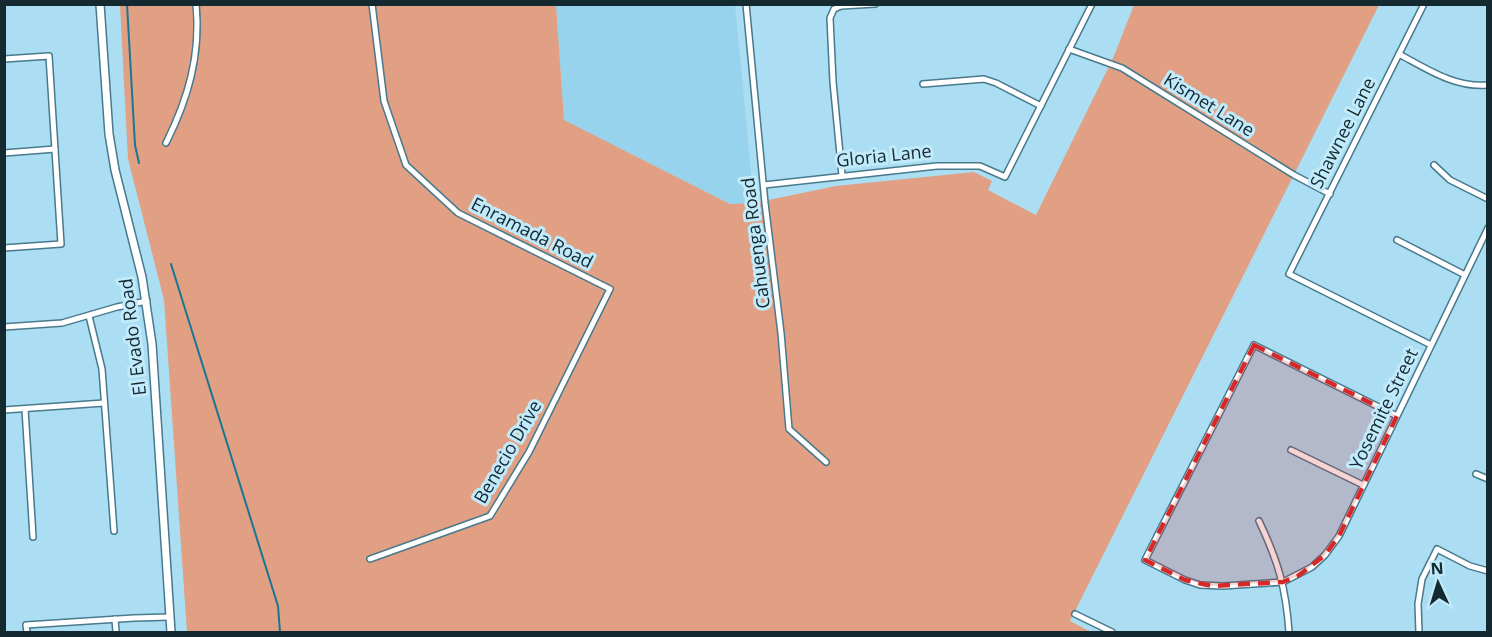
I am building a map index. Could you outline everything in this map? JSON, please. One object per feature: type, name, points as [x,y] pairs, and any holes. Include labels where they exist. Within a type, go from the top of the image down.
[{"type":"street","name":"El Evado Road","points":[[100,4],[115,170],[147,301],[152,344],[171,633]]},
{"type":"street","points":[[166,143],[181,113],[191,84],[197,46],[196,4]]},
{"type":"street","name":"Enramada Road","points":[[372,4],[384,101],[406,165],[458,213],[610,289]]},
{"type":"street","name":"Cahuenga Road","points":[[746,4],[789,429],[826,462]]},
{"type":"street","points":[[842,175],[830,18],[834,9],[841,6],[874,4]]},
{"type":"street","points":[[923,84],[984,79],[1041,106],[1092,4]]},
{"type":"street","name":"Shawnee Lane","points":[[1424,4],[1289,274],[1431,345]]},
{"type":"street","name":"Kismet Lane","points":[[1070,49],[1122,68],[1294,176],[1330,194]]},
{"type":"street","points":[[1400,54],[1456,82],[1471,86],[1488,85]]},
{"type":"street","points":[[4,59],[49,56],[61,244],[4,248]]},
{"type":"street","name":"Gloria Lane","points":[[764,185],[842,175],[965,165],[980,166],[1005,177],[1041,106]]},
{"type":"street","points":[[4,153],[55,149]]},
{"type":"street","points":[[1434,165],[1450,180],[1488,199]]},
{"type":"street","name":"Yosemite Street","points":[[1283,582],[1312,567],[1333,546],[1488,228]]},
{"type":"street","points":[[1397,240],[1465,275]]},
{"type":"street","name":"Benecio Drive","points":[[370,559],[490,516],[529,452],[610,289]]},
{"type":"street","points":[[4,327],[62,323],[147,301]]},
{"type":"street","points":[[89,316],[100,358],[114,531]]},
{"type":"street","points":[[1283,582],[1223,586],[1200,585],[1145,560],[1254,345],[1397,416]]},
{"type":"street","points":[[4,410],[104,404]]},
{"type":"street","points":[[25,409],[33,537]]},
{"type":"street","points":[[1291,450],[1363,485]]},
{"type":"street","points":[[1476,474],[1488,478]]},
{"type":"street","points":[[1259,521],[1274,552],[1283,582],[1289,633]]},
{"type":"street","points":[[1419,633],[1418,604],[1422,579],[1437,549],[1470,566],[1488,571]]},
{"type":"street","points":[[1075,614],[1112,633]]},
{"type":"street","points":[[27,633],[26,625],[170,617]]},
{"type":"street","points":[[115,619],[116,633]]},
{"type":"highlighted area","points":[[1254,345],[1397,416],[1339,536],[1325,555],[1298,576],[1283,582],[1212,586],[1185,580],[1145,560]]},
{"type":"shaded area","points":[[126,4],[556,5],[564,120],[730,204],[754,203],[836,186],[974,172],[992,181],[988,190],[1036,215],[1114,56],[1134,5],[1379,5],[1070,621],[1091,632],[187,632],[164,300],[128,159],[120,6]]},
{"type":"shaded area","points":[[556,5],[735,5],[754,203],[730,204],[564,120]]},
{"type":"waterway","points":[[127,4],[135,145],[139,163]]},
{"type":"waterway","points":[[171,264],[278,606],[280,632]]}]
